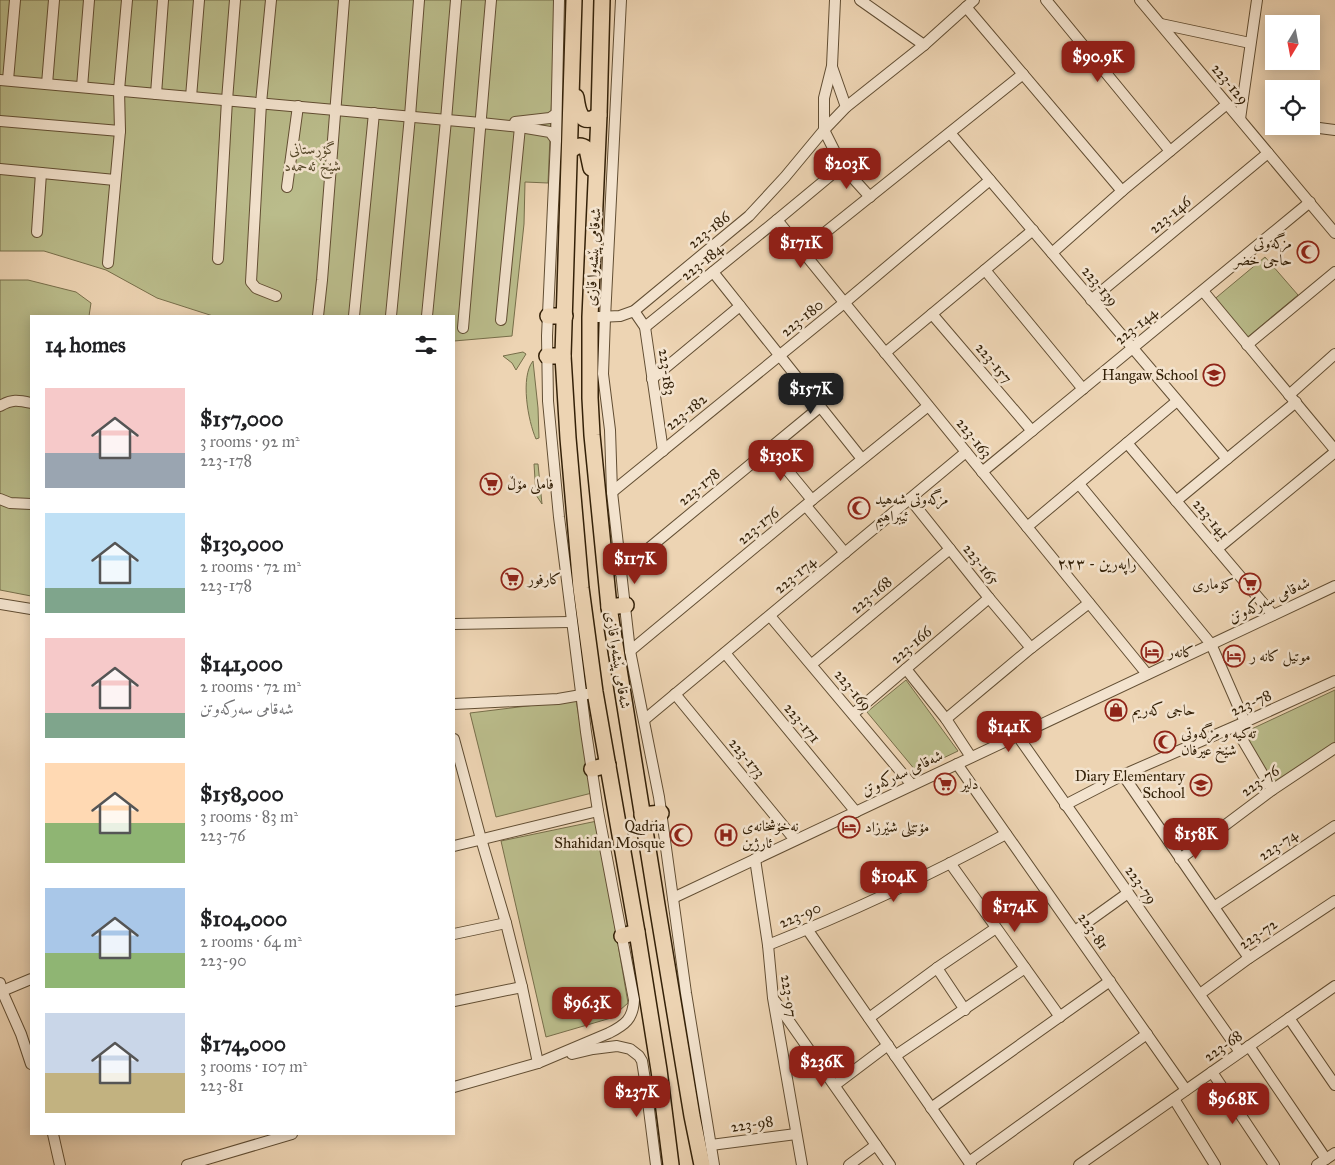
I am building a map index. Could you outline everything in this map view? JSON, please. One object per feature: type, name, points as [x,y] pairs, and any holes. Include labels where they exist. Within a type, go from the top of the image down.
[{"type":"highway","name":"شەقامی پێشەوا قازی","points":[[574,0],[566,17],[572,71],[563,356],[574,588],[588,694],[608,765],[637,932],[659,1070],[667,1164]]},
{"type":"highway","name":"شەقامی پێشەوا قازی","points":[[602,0],[595,204],[597,317],[590,398],[592,436],[609,606],[642,815],[683,1019],[692,1116],[702,1165]]},
{"type":"highway","points":[[572,71],[578,111],[581,117],[590,119],[599,114]]},
{"type":"highway","points":[[570,151],[579,146],[587,149],[595,204]]},
{"type":"highway","points":[[548,316],[565,316]]},
{"type":"highway","points":[[547,356],[563,356]]},
{"type":"highway","points":[[609,606],[626,605]]},
{"type":"highway","points":[[592,769],[608,765]]},
{"type":"highway","points":[[642,815],[662,813]]},
{"type":"highway","points":[[622,936],[637,932]]},
{"type":"highway","points":[[643,1068],[659,1070]]},
{"type":"street","points":[[15,0],[4,80],[520,127],[550,132],[556,140]]},
{"type":"street","points":[[47,84],[54,0]]},
{"type":"street","points":[[82,87],[89,0]]},
{"type":"street","points":[[108,263],[120,131],[119,90],[127,0]]},
{"type":"street","points":[[156,94],[163,0]]},
{"type":"street","points":[[191,97],[200,0]]},
{"type":"street","points":[[218,259],[235,0]]},
{"type":"street","points":[[271,0],[261,103],[251,282],[256,288],[276,296]]},
{"type":"street","points":[[318,315],[344,0]]},
{"type":"street","points":[[391,315],[419,0]]},
{"type":"street","points":[[427,315],[456,0]]},
{"type":"street","points":[[463,328],[491,0]]},
{"type":"street","points":[[542,1061],[618,1028],[629,1019],[634,1008],[598,811],[592,769],[588,694],[571,622],[574,588],[551,442],[548,401],[548,316],[556,114],[566,17],[559,0]]},
{"type":"street","points":[[621,0],[597,317],[610,430],[612,492],[630,651],[662,813],[673,898],[683,1019],[714,1165]]},
{"type":"street","points":[[835,0],[832,66],[823,109],[824,130],[842,166],[870,197]]},
{"type":"street","points":[[860,0],[924,45]]},
{"type":"street","points":[[1046,0],[1170,151]]},
{"type":"street","name":"223-129","points":[[1140,0],[1335,233]]},
{"type":"street","points":[[1240,119],[1257,0]]},
{"type":"street","points":[[971,2],[1023,74],[1122,191]]},
{"type":"street","name":"223-186","points":[[597,317],[620,316],[634,311],[749,216],[846,107],[924,45],[971,2]]},
{"type":"street","points":[[1161,24],[1250,43]]},
{"type":"street","points":[[832,66],[846,107]]},
{"type":"street","points":[[802,251],[1023,74]]},
{"type":"street","points":[[1052,253],[1122,191],[1227,104]]},
{"type":"street","points":[[287,187],[298,106]]},
{"type":"street","points":[[354,315],[374,113]]},
{"type":"street","points":[[481,123],[526,122],[550,118],[556,114]]},
{"type":"street","points":[[0,121],[120,131]]},
{"type":"street","points":[[501,320],[520,127]]},
{"type":"street","points":[[1320,128],[1335,130]]},
{"type":"street","name":"223-139","points":[[950,132],[1227,459]]},
{"type":"street","name":"223-146","points":[[1091,300],[1268,153]]},
{"type":"street","name":"223-184","points":[[645,327],[842,166]]},
{"type":"street","points":[[0,169],[116,180]]},
{"type":"street","points":[[37,232],[41,173]]},
{"type":"street","name":"223-180","points":[[780,356],[990,180]]},
{"type":"street","name":"223-144","points":[[982,472],[1310,202]]},
{"type":"street","name":"223-163","points":[[777,220],[1147,674]]},
{"type":"street","points":[[886,353],[1033,230]]},
{"type":"street","points":[[985,270],[1083,389]]},
{"type":"street","points":[[713,272],[862,459]]},
{"type":"street","points":[[1247,344],[1335,272]]},
{"type":"street","points":[[1202,291],[1335,451],[1217,549]]},
{"type":"street","points":[[652,378],[740,306]]},
{"type":"street","points":[[634,311],[645,327]]},
{"type":"street","name":"223-157","points":[[932,314],[1032,431]]},
{"type":"street","name":"223-183","points":[[645,327],[663,451]]},
{"type":"street","points":[[1176,501],[1227,459],[1292,399],[1335,354]]},
{"type":"street","name":"223-182","points":[[612,492],[780,356]]},
{"type":"street","points":[[0,406],[7,402],[18,400],[30,403]]},
{"type":"street","points":[[1027,527],[1177,401]]},
{"type":"street","name":"223-176","points":[[630,651],[928,406]]},
{"type":"street","name":"223-178","points":[[620,572],[820,407]]},
{"type":"street","name":"223-141","points":[[1126,443],[1273,615]]},
{"type":"street","points":[[770,448],[845,553]]},
{"type":"street","name":"223-174","points":[[644,720],[966,452]]},
{"type":"street","points":[[1078,484],[1211,644],[1245,722]]},
{"type":"street","points":[[0,499],[10,503],[30,504]]},
{"type":"street","name":"223-165","points":[[910,499],[1031,648]]},
{"type":"street","name":"223-168","points":[[812,664],[950,549]]},
{"type":"street","name":"شەقامی سەرکەوتن","points":[[673,898],[1335,586]]},
{"type":"street","name":"223-166","points":[[853,714],[989,598]]},
{"type":"street","points":[[946,719],[1088,603]]},
{"type":"street","points":[[0,604],[30,609]]},
{"type":"street","name":"223-169","points":[[770,616],[912,785]]},
{"type":"street","points":[[455,624],[571,622]]},
{"type":"street","name":"223-171","points":[[725,653],[856,812]]},
{"type":"street","points":[[906,669],[946,719],[971,757]]},
{"type":"street","name":"223-78","points":[[1066,805],[1123,775],[1235,727],[1335,681]]},
{"type":"street","points":[[455,704],[558,699],[588,694]]},
{"type":"street","name":"223-173","points":[[675,694],[795,840]]},
{"type":"street","points":[[1235,727],[1272,790]]},
{"type":"street","name":"223-79","points":[[1017,735],[1200,994],[1244,1049],[1321,1162]]},
{"type":"street","points":[[455,743],[506,923],[542,1061]]},
{"type":"street","name":"223-76","points":[[1180,859],[1272,790],[1335,748]]},
{"type":"street","name":"223-81","points":[[957,764],[1186,1090]]},
{"type":"street","points":[[1123,775],[1249,958]]},
{"type":"street","points":[[455,846],[598,811]]},
{"type":"street","name":"223-74","points":[[1214,907],[1335,826]]},
{"type":"street","name":"223-90","points":[[768,945],[950,864],[1006,834]]},
{"type":"street","name":"223-97","points":[[755,859],[768,945],[773,998],[802,1165]]},
{"type":"street","points":[[950,864],[1060,1017]]},
{"type":"street","points":[[1075,931],[1128,893]]},
{"type":"street","name":"223-72","points":[[1200,994],[1249,958],[1335,901]]},
{"type":"street","points":[[455,934],[506,923]]},
{"type":"street","points":[[869,1018],[996,928]]},
{"type":"street","points":[[807,929],[970,1164],[1147,1034]]},
{"type":"street","points":[[937,968],[964,1010]]},
{"type":"street","points":[[895,1056],[1025,968]]},
{"type":"street","points":[[30,979],[1,989],[22,1034],[30,1061]]},
{"type":"street","points":[[931,1108],[1110,981]]},
{"type":"street","name":"223-68","points":[[1079,1165],[1335,986]]},
{"type":"street","points":[[455,1001],[522,987]]},
{"type":"street","points":[[773,998],[890,1165]]},
{"type":"street","points":[[1289,1018],[1331,1072],[1335,1086]]},
{"type":"street","points":[[455,1088],[542,1061],[593,1049],[617,1046],[630,1049],[637,1053],[642,1060],[667,1164]]},
{"type":"street","points":[[835,1085],[888,1046]]},
{"type":"street","points":[[1212,1072],[1274,1165]]},
{"type":"street","points":[[1174,1099],[1211,1163]]},
{"type":"street","name":"223-98","points":[[711,1145],[796,1134]]},
{"type":"street","points":[[53,1135],[60,1165]]},
{"type":"street","points":[[188,1165],[289,1135]]},
{"type":"street","points":[[849,1165],[876,1145]]},
{"type":"street","points":[[1321,1162],[1335,1152]]},
{"type":"green space","name":"گۆڕستانی شێخ ئەحمەد","points":[[0,0],[556,0],[548,183],[525,182],[524,224],[512,336],[455,341],[455,315],[210,315],[157,298],[106,270],[44,251],[0,251]]},
{"type":"green space","points":[[1265,257],[1298,295],[1244,340],[1211,302]]},
{"type":"green space","points":[[0,280],[28,280],[76,292],[91,303],[89,315],[30,315],[30,596],[0,590]]},
{"type":"green space","points":[[523,352],[526,354],[516,370],[512,363],[503,356]]},
{"type":"green space","points":[[533,361],[538,408],[539,438],[536,439],[528,411],[526,388],[529,368]]},
{"type":"green space","points":[[534,464],[538,464],[542,504],[536,495]]},
{"type":"green space","points":[[906,680],[958,751],[916,771],[867,712]]},
{"type":"green space","points":[[1335,690],[1335,746],[1276,785],[1243,733]]},
{"type":"green space","points":[[576,700],[592,793],[496,817],[470,713]]},
{"type":"green space","points":[[597,821],[628,1003],[611,1018],[546,1037],[501,841]]},
{"type":"place","name":"مزگه‌وتی حاجی خضر","points":[[1308,252]]},
{"type":"place","name":"Hangaw School","points":[[1214,375]]},
{"type":"place","name":"فاملی مۆڵ","points":[[491,484]]},
{"type":"place","name":"مزگەوتی شەهید ئیبراهیم","points":[[859,508]]},
{"type":"place","name":"کارفور","points":[[512,579]]},
{"type":"place","name":"كۆماری","points":[[1250,584]]},
{"type":"place","name":"کانەر","points":[[1152,652]]},
{"type":"place","name":"موتيل كانه ر","points":[[1234,656]]},
{"type":"place","name":"حاجی کەریم","points":[[1116,710]]},
{"type":"place","name":"تەکیە و مزگەوتی شێخ عیرفان","points":[[1165,742]]},
{"type":"place","name":"دلير","points":[[945,784]]},
{"type":"place","name":"Diary Elementary School","points":[[1201,785]]},
{"type":"place","name":"مۆتێلی شێرزاد","points":[[849,827]]},
{"type":"place","name":"Qadria Shahidan Mosque","points":[[681,835]]},
{"type":"place","name":"نەخۆشخانەی ئارژین","points":[[726,835]]},
{"type":"district","name":"راپەرین - ٢٢٣","points":[[1097,563]]}]
